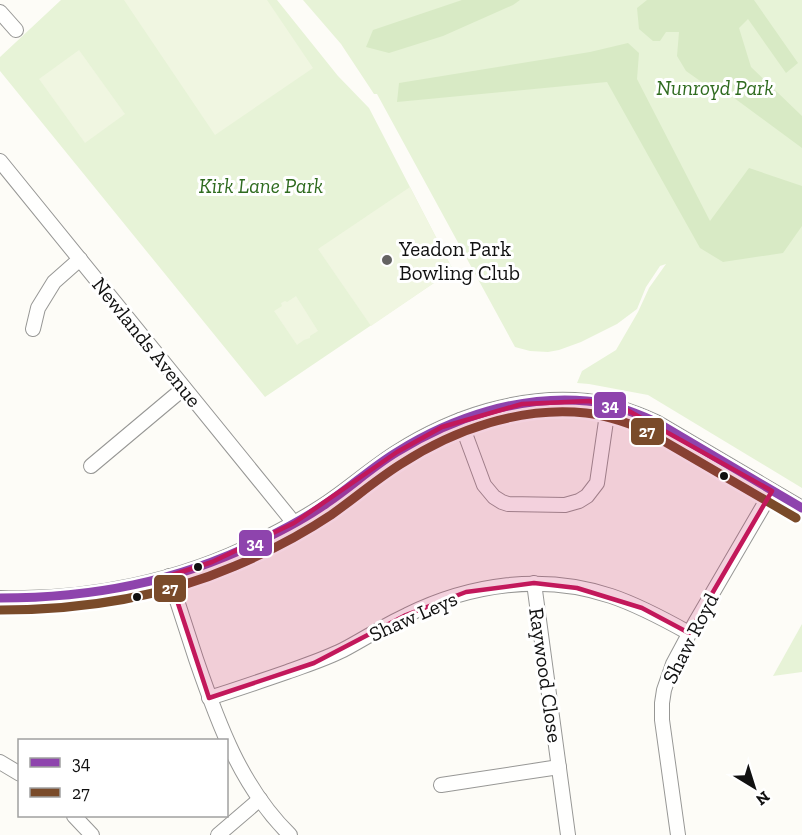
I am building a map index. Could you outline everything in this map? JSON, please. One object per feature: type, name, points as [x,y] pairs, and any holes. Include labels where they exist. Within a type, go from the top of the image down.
[{"type":"street","points":[[0,12],[16,30]]},
{"type":"street","name":"Newlands Avenue","points":[[0,160],[294,523]]},
{"type":"street","points":[[33,329],[38,308],[54,282],[80,259]]},
{"type":"street","points":[[91,465],[184,388]]},
{"type":"street","points":[[0,598],[67,596],[97,592],[169,576],[212,562],[257,543],[294,523],[333,499],[397,452],[442,427],[492,410],[544,401],[589,401],[627,410],[656,422],[802,508]]},
{"type":"street","points":[[460,420],[484,485],[494,497],[508,504],[565,505],[587,496],[597,483],[606,421],[612,406]]},
{"type":"street","name":"Shaw Royd","points":[[678,835],[662,720],[663,690],[689,633],[772,491]]},
{"type":"street","points":[[169,576],[226,739]]},
{"type":"street","name":"Shaw Leys","points":[[210,699],[314,663],[342,651],[406,615],[439,601],[478,589],[503,585],[534,583],[589,590],[642,608],[689,633]]},
{"type":"street","name":"Raywood Close","points":[[534,583],[568,835]]},
{"type":"street","points":[[228,744],[260,799],[291,835]]},
{"type":"street","points":[[0,762],[18,773]]},
{"type":"street","name":"Raywood Close","points":[[441,785],[559,767]]},
{"type":"street","points":[[218,835],[260,799]]},
{"type":"street","points":[[75,817],[85,832]]},
{"type":"highlighted area","points":[[589,401],[627,410],[772,491],[689,633],[642,608],[577,588],[534,583],[466,592],[406,615],[314,663],[209,698],[169,576],[212,562],[294,523],[397,452],[442,427],[522,404]]},
{"type":"green space","name":"Kirk Lane Park","points":[[61,0],[277,0],[338,76],[369,108],[453,270],[265,397],[0,71],[0,57]]},
{"type":"green space","points":[[124,0],[267,0],[313,68],[215,135]]},
{"type":"green space","name":"Nunroyd Park","points":[[303,0],[802,0],[802,488],[648,395],[577,383],[582,371],[616,350],[649,288],[666,264],[660,266],[646,287],[637,309],[617,324],[559,350],[530,351],[515,347],[377,94],[374,94],[341,44]]},
{"type":"green space","points":[[462,0],[520,0],[443,36],[389,53],[366,47],[373,30]]},
{"type":"green space","points":[[647,0],[754,0],[798,63],[786,73],[748,19],[739,28],[751,67],[802,116],[802,148],[722,89],[703,83],[686,71],[677,56],[679,32],[666,32],[660,41],[653,41],[639,29],[637,8]]},
{"type":"green space","points":[[628,43],[639,53],[637,79],[710,221],[749,168],[802,186],[802,226],[783,253],[723,262],[700,248],[607,82],[397,102],[399,83],[590,52]]},
{"type":"green space","points":[[79,50],[125,114],[85,143],[39,79]]},
{"type":"green space","name":"Yeadon Park Bowling Club","points":[[410,187],[453,270],[371,326],[318,249]]},
{"type":"green space","points":[[296,296],[318,331],[297,345],[274,311],[282,306],[281,303]]},
{"type":"green space","points":[[802,624],[802,672],[773,676]]},
{"type":"transit line","name":"34","points":[[0,598],[101,591],[166,577],[197,567],[229,555],[294,524],[336,497],[388,458],[441,428],[488,411],[537,402],[562,400],[596,402],[639,415],[656,422],[802,508]]},
{"type":"transit line","name":"27","points":[[0,610],[90,605],[149,594],[207,577],[284,543],[331,515],[392,470],[444,440],[490,423],[538,413],[593,414],[643,429],[796,518]]},
{"type":"place","name":"Yeadon Park Bowling Club","points":[[387,260]]}]
